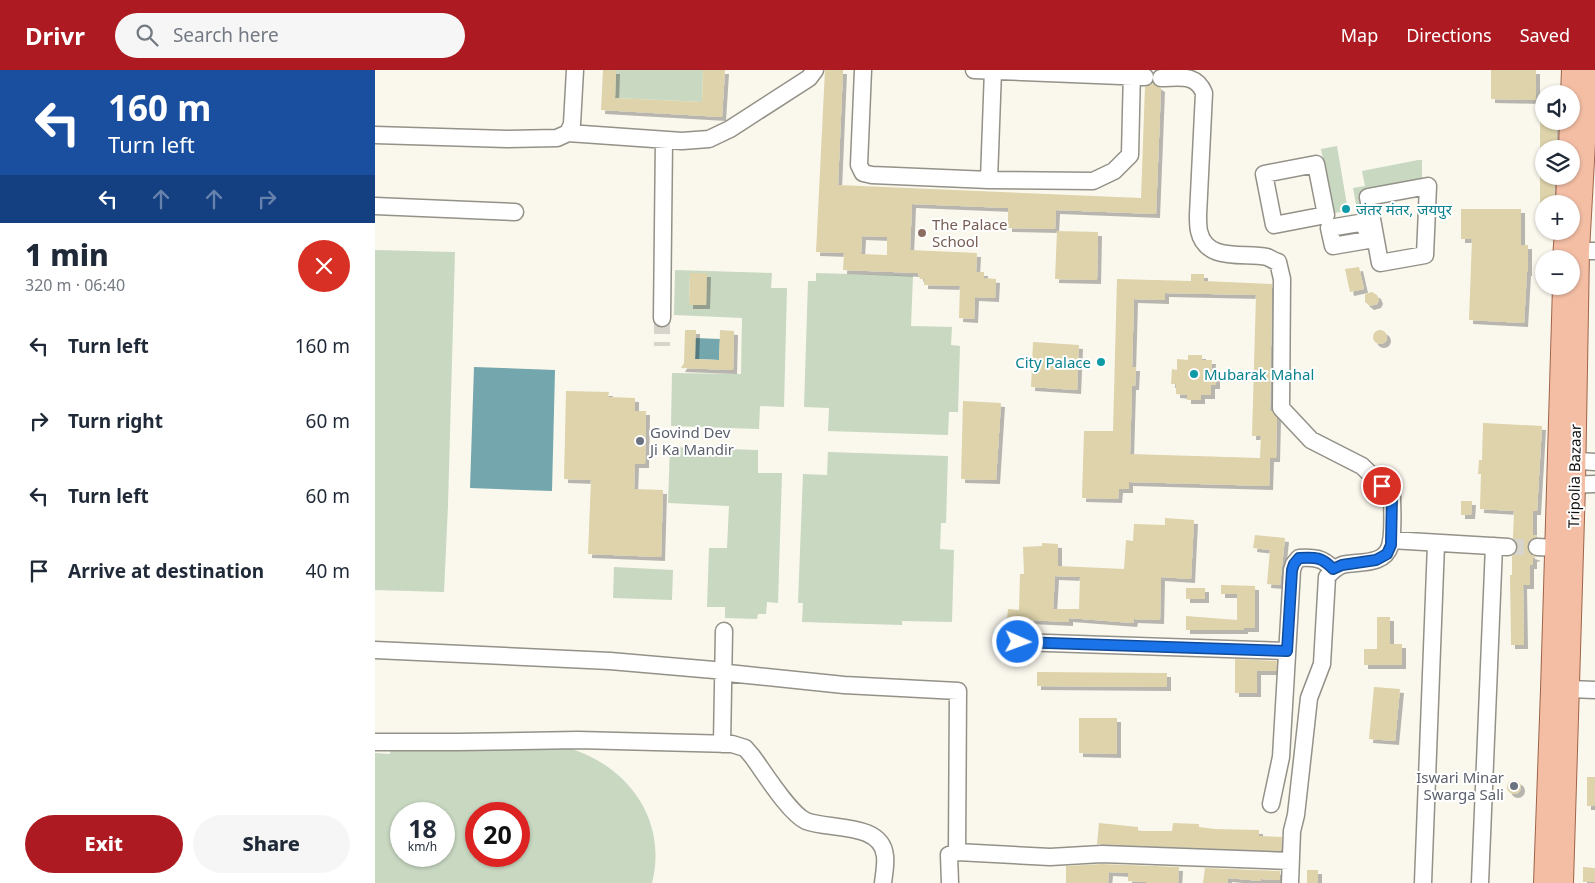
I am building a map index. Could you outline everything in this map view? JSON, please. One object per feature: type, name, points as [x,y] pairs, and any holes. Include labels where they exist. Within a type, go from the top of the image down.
[{"type":"main road","points":[[1572,85],[1573,70]]},
{"type":"main road","name":"Tripolia Bazaar","points":[[1575,250],[1589,70]]},
{"type":"main road","name":"Tripolia Bazaar","points":[[1564,295],[1576,461]]},
{"type":"main road","name":"Tripolia Bazaar","points":[[1544,883],[1546,548],[1566,485],[1576,461],[1575,295]]},
{"type":"main road","name":"Tripolia Bazaar","points":[[1563,883],[1569,689],[1566,485]]},
{"type":"street","points":[[569,133],[572,124],[575,70]]},
{"type":"street","points":[[375,135],[507,139],[557,138],[569,133],[682,141],[709,139],[730,129],[809,78],[815,70]]},
{"type":"street","points":[[863,70],[859,165],[863,173],[989,180],[1093,182],[1114,171],[1129,155],[1143,75]]},
{"type":"street","points":[[975,70],[1143,75],[1193,79],[1201,77],[1204,109],[1198,215],[1199,232],[1208,246],[1229,256],[1266,257],[1278,262],[1281,279],[1281,408],[1311,440],[1362,466],[1392,495],[1391,540],[1387,554],[1376,560],[1342,565],[1333,569],[1327,577],[1322,664],[1309,698],[1290,861],[1290,883]]},
{"type":"street","points":[[989,180],[993,70]]},
{"type":"street","points":[[662,318],[664,140]]},
{"type":"street","points":[[1316,164],[1326,215],[1274,225],[1264,174],[1316,164]]},
{"type":"street","points":[[1428,186],[1425,255],[1380,263],[1368,197],[1428,186]]},
{"type":"street","points":[[375,206],[515,212]]},
{"type":"street","points":[[1566,485],[1595,484]]},
{"type":"street","points":[[1391,540],[1501,547],[1480,883]]},
{"type":"street","points":[[1423,883],[1436,544]]},
{"type":"street","points":[[1271,804],[1281,757],[1292,570],[1299,558],[1315,557],[1326,561],[1333,569]]},
{"type":"street","points":[[722,744],[724,631]]},
{"type":"street","points":[[1018,642],[1287,651]]},
{"type":"street","points":[[375,650],[611,662],[714,670],[844,685],[959,691],[957,852]]},
{"type":"street","points":[[1569,689],[1595,690]]},
{"type":"street","points":[[375,742],[578,740],[732,744],[745,748],[794,813],[806,821],[868,832],[879,841],[885,854],[883,883]]},
{"type":"street","points":[[950,883],[949,856],[957,852],[1050,856],[1102,854],[1290,861]]},
{"type":"street","points":[[1544,883],[1549,883]]},
{"type":"green space","points":[[616,70],[703,70],[702,102],[615,98]]},
{"type":"green space","points":[[1337,146],[1348,211],[1334,213],[1321,149]]},
{"type":"green space","points":[[1422,160],[1422,182],[1372,206],[1357,209],[1353,188],[1365,186],[1362,171]]},
{"type":"green space","points":[[375,250],[455,252],[444,592],[375,590]]},
{"type":"green space","points":[[675,270],[772,273],[771,288],[787,288],[784,407],[760,406],[759,429],[671,426],[672,373],[741,374],[742,318],[674,315]],"holes":[[[690,273],[706,273],[689,305]]]},
{"type":"green space","points":[[816,273],[913,276],[911,326],[952,327],[951,345],[960,346],[958,412],[949,412],[948,435],[828,431],[829,408],[804,407],[808,281],[816,281]]},
{"type":"green space","points":[[670,447],[758,450],[758,473],[782,473],[778,603],[767,602],[766,614],[758,614],[757,619],[725,618],[725,607],[707,607],[709,548],[727,548],[729,506],[668,503]]},
{"type":"green space","points":[[828,452],[948,456],[946,523],[941,523],[940,549],[954,550],[952,622],[902,621],[902,625],[802,622],[803,603],[798,603],[803,474],[827,475]]},
{"type":"green space","points":[[614,567],[673,570],[672,600],[613,598]]},
{"type":"green space","points":[[391,739],[569,748],[590,756],[609,768],[625,782],[639,799],[648,817],[654,838],[655,860],[652,883],[375,883],[375,753],[390,754]]},
{"type":"water","points":[[695,338],[720,339],[719,360],[695,359]]},
{"type":"water","points":[[474,367],[555,370],[552,491],[470,488]]},
{"type":"building","points":[[603,70],[616,70],[615,98],[702,102],[703,70],[725,70],[722,117],[601,110]]},
{"type":"building","points":[[825,70],[843,70],[838,185],[1141,198],[1145,87],[1153,83],[1161,88],[1156,214],[1056,210],[1055,229],[1008,228],[1008,208],[912,204],[910,250],[977,253],[976,272],[984,272],[984,278],[996,279],[995,298],[975,297],[974,319],[959,318],[960,286],[924,285],[924,279],[920,279],[918,273],[843,270],[844,253],[816,252]],"holes":[[[862,236],[887,237],[887,255],[861,254]]]},
{"type":"building","points":[[1491,70],[1536,70],[1535,100],[1491,99]]},
{"type":"building","points":[[1540,130],[1557,130],[1557,140],[1540,140]]},
{"type":"building","points":[[1540,185],[1555,185],[1554,195],[1540,195]]},
{"type":"building","points":[[1461,209],[1521,209],[1521,245],[1528,245],[1524,323],[1469,320],[1472,239],[1461,239]]},
{"type":"building","points":[[1057,231],[1098,232],[1097,280],[1055,279]]},
{"type":"building","points":[[1359,267],[1364,289],[1350,292],[1345,269]]},
{"type":"building","points":[[690,273],[707,273],[706,305],[689,305]]},
{"type":"building","points":[[1191,274],[1204,274],[1204,281],[1272,284],[1270,411],[1277,418],[1276,458],[1270,458],[1269,486],[1129,482],[1129,489],[1119,489],[1118,499],[1082,498],[1084,431],[1113,431],[1117,279],[1191,281]],"holes":[[[1165,293],[1256,295],[1252,436],[1261,436],[1260,458],[1130,454],[1132,386],[1135,386],[1136,367],[1132,367],[1134,299],[1165,300]]]},
{"type":"building","points":[[1372,292],[1377,295],[1379,300],[1377,304],[1370,306],[1365,302],[1365,294]]},
{"type":"building","points":[[685,330],[696,330],[695,359],[719,360],[720,330],[734,331],[733,370],[681,368],[684,363]]},
{"type":"building","points":[[1377,330],[1383,330],[1387,337],[1383,344],[1377,344],[1373,340],[1373,334]]},
{"type":"building","points":[[1033,342],[1079,345],[1077,390],[1031,387]]},
{"type":"building","name":"Mubarak Mahal","points":[[1188,355],[1202,355],[1202,360],[1212,360],[1211,371],[1216,371],[1216,385],[1211,385],[1211,395],[1201,395],[1201,400],[1187,400],[1187,395],[1176,394],[1176,384],[1171,384],[1172,369],[1177,370],[1177,359],[1188,360]]},
{"type":"building","points":[[566,391],[609,392],[608,397],[635,398],[635,411],[646,411],[645,464],[635,464],[634,489],[663,490],[661,557],[588,554],[591,480],[564,479]]},
{"type":"building","points":[[963,401],[1001,403],[996,480],[961,479]]},
{"type":"building","points":[[1483,423],[1542,426],[1537,511],[1533,511],[1533,535],[1537,535],[1537,537],[1529,541],[1527,547],[1531,555],[1537,557],[1533,558],[1533,565],[1530,565],[1530,585],[1523,585],[1524,645],[1511,645],[1510,575],[1512,575],[1512,556],[1516,553],[1518,547],[1517,542],[1512,538],[1514,511],[1480,509],[1481,474],[1478,474],[1479,460],[1482,460]]},
{"type":"building","points":[[1461,501],[1472,501],[1471,515],[1461,515]]},
{"type":"building","points":[[1165,518],[1194,520],[1191,579],[1161,577],[1160,620],[1134,619],[1133,623],[1069,618],[1069,622],[1007,619],[1008,609],[1019,610],[1020,574],[1024,574],[1023,547],[1042,546],[1042,543],[1058,544],[1058,566],[1124,569],[1126,540],[1133,541],[1134,524],[1165,525]],"holes":[[[1055,576],[1080,577],[1079,609],[1053,609]]]},
{"type":"building","points":[[1255,535],[1285,538],[1280,585],[1267,584],[1270,550],[1253,548]]},
{"type":"building","points":[[1221,585],[1255,586],[1255,628],[1244,628],[1244,630],[1186,630],[1186,616],[1237,620],[1237,594],[1221,594]]},
{"type":"building","points":[[1186,588],[1205,588],[1205,599],[1186,599]]},
{"type":"building","points":[[1377,617],[1390,617],[1390,644],[1402,644],[1402,665],[1364,665],[1364,649],[1377,649]]},
{"type":"building","points":[[1235,659],[1277,661],[1276,671],[1257,671],[1257,693],[1235,693]]},
{"type":"building","points":[[1037,672],[1167,673],[1167,687],[1037,686]]},
{"type":"building","points":[[1374,687],[1400,689],[1395,741],[1369,739]]},
{"type":"building","points":[[1079,718],[1117,718],[1117,754],[1079,753]]},
{"type":"building","points":[[1587,777],[1595,777],[1595,806],[1587,806]]},
{"type":"building","points":[[1514,780],[1519,782],[1521,787],[1519,792],[1514,794],[1509,792],[1507,787],[1509,782]]},
{"type":"building","points":[[1099,823],[1138,827],[1138,831],[1172,831],[1173,823],[1199,824],[1199,827],[1215,829],[1259,830],[1259,836],[1282,837],[1281,851],[1097,844]]},
{"type":"building","points":[[1102,864],[1179,867],[1178,883],[1128,881],[1128,873],[1109,872],[1108,883],[1066,883],[1066,866]]},
{"type":"building","points":[[1583,867],[1595,868],[1595,882],[1583,882]]},
{"type":"building","points":[[1205,868],[1280,871],[1280,880],[1261,879],[1261,881],[1228,878],[1228,883],[1203,883]]},
{"type":"building","points":[[1307,870],[1318,870],[1318,883],[1307,883]]},
{"type":"tunnel","points":[[662,318],[662,346]]},
{"type":"tunnel","points":[[1508,547],[1537,547]]},
{"type":"place","name":"जंतर मंतर, जयपुर","points":[[1346,209]]},
{"type":"place","name":"The Palace School","points":[[922,233]]},
{"type":"place","name":"City Palace","points":[[1101,362]]},
{"type":"place","name":"Mubarak Mahal","points":[[1194,374]]},
{"type":"place","name":"Govind Dev Ji Ka Mandir","points":[[640,441]]},
{"type":"place","name":"Iswari Minar Swarga Sali","points":[[1514,786]]},
{"type":"route","points":[[1018,642],[1287,651],[1292,570],[1299,558],[1315,557],[1326,561],[1333,569],[1342,565],[1376,560],[1387,554],[1391,545],[1392,495],[1382,486]]}]
